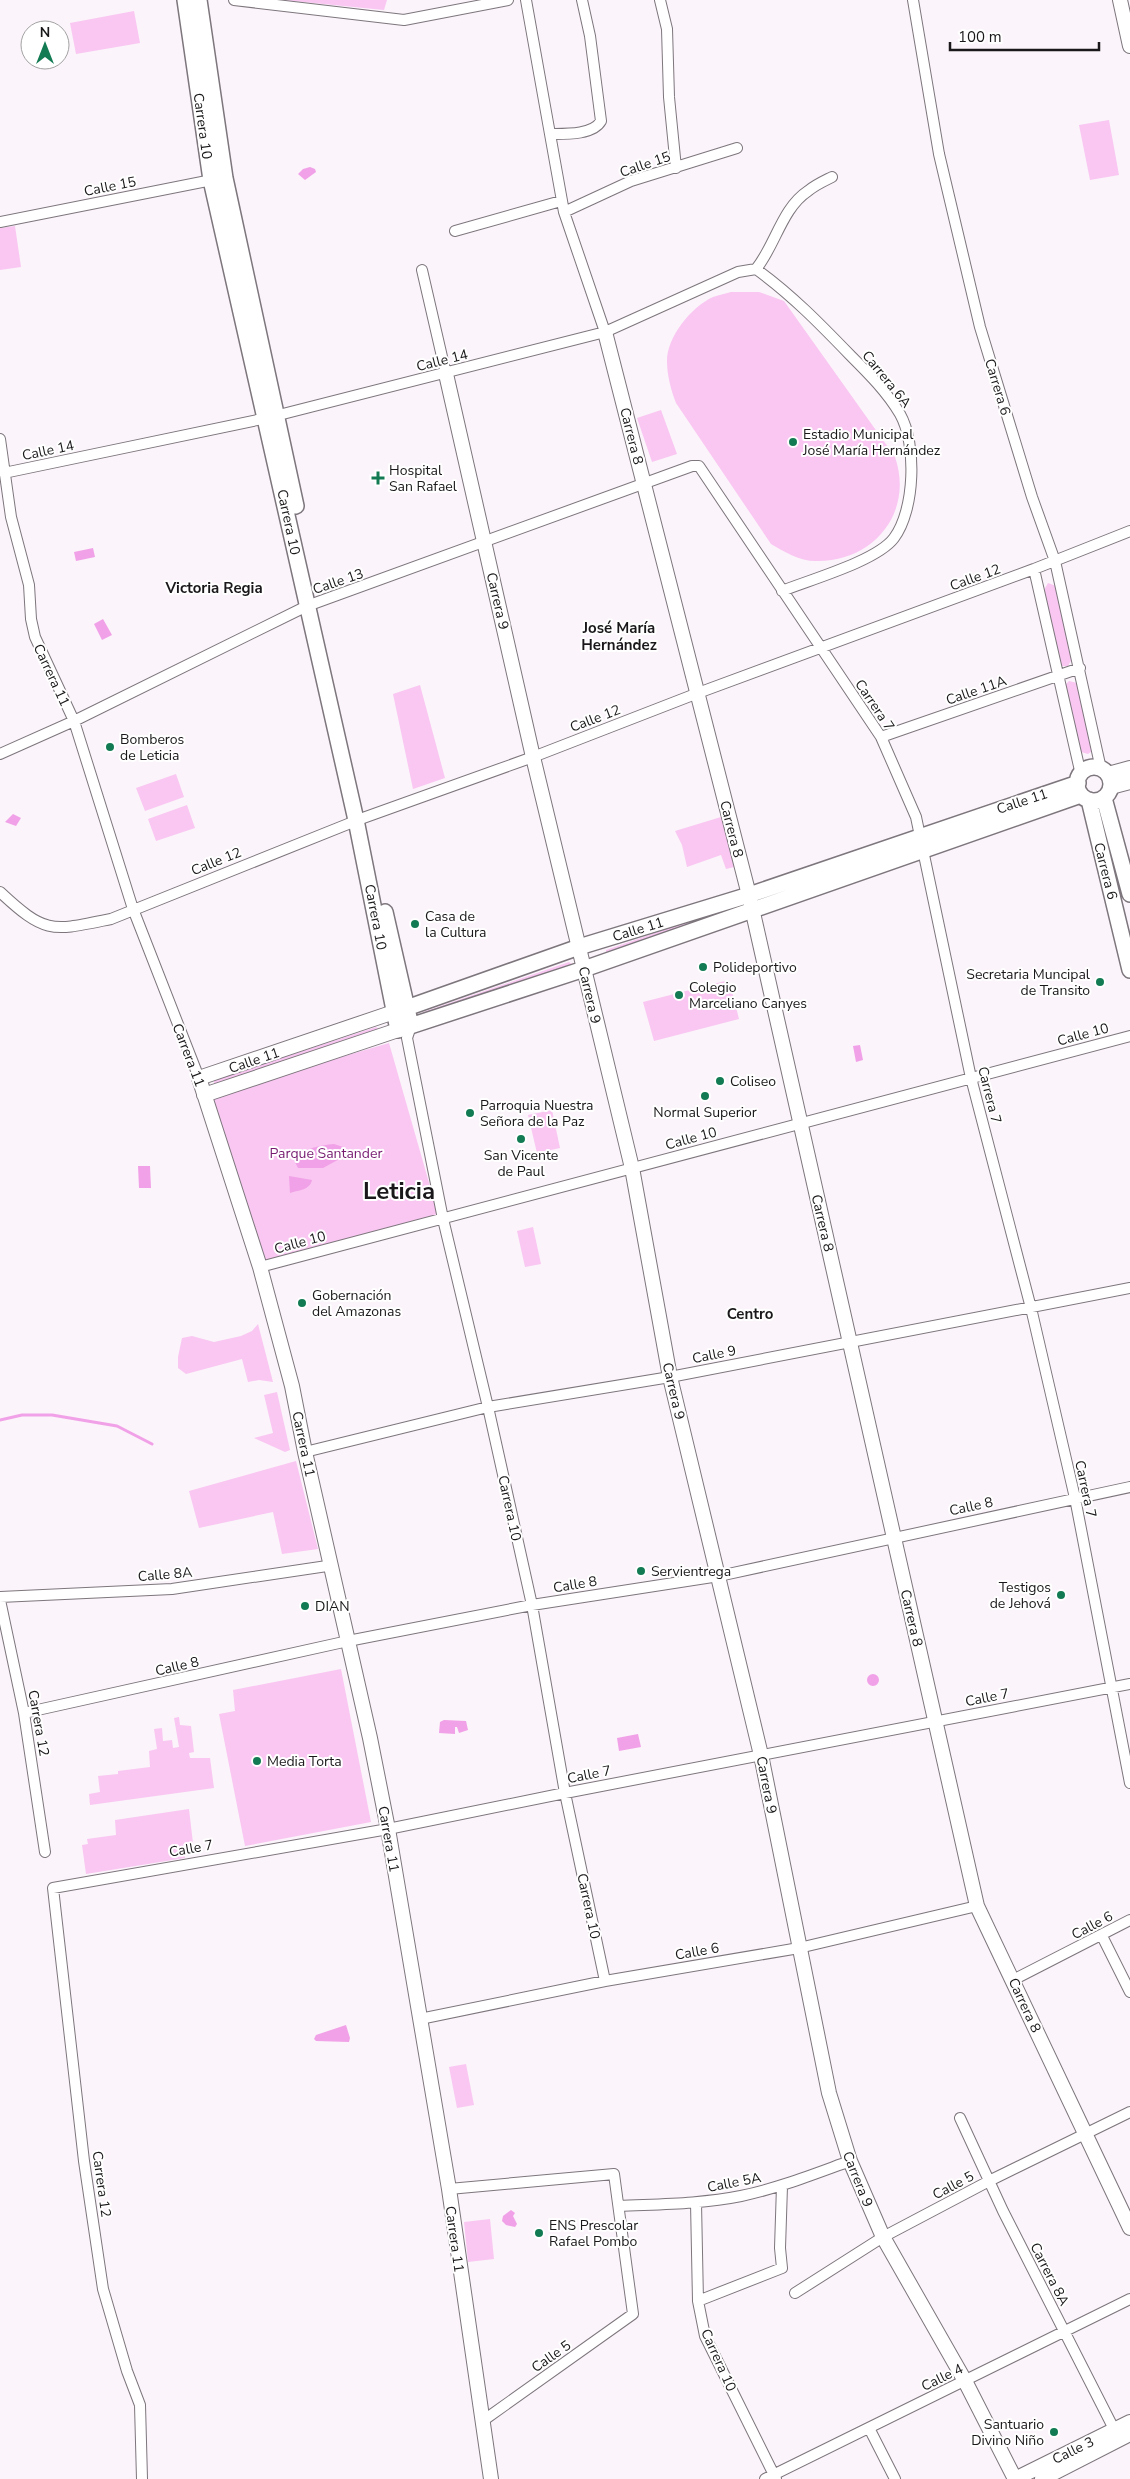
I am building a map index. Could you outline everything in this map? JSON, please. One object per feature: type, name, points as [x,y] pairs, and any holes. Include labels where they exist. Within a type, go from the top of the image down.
[{"type":"main road","name":"Carrera 10","points":[[185,0],[218,179],[272,416],[406,1031]]},
{"type":"main road","name":"Carrera 10","points":[[199,0],[218,179]]},
{"type":"main road","points":[[1082,788],[1088,769],[1106,782]]},
{"type":"main road","points":[[1082,788],[1106,782]]},
{"type":"main road","name":"Carrera 6","points":[[1106,782],[1130,894]]},
{"type":"main road","name":"Carrera 6","points":[[1082,788],[1130,970]]},
{"type":"main road","name":"Calle 11","points":[[401,1010],[579,947],[749,894],[921,835],[1082,788]]},
{"type":"main road","name":"Calle 11","points":[[406,1031],[923,851],[1082,788]]},
{"type":"street","points":[[234,0],[404,20],[508,0]]},
{"type":"street","name":"Carrera 8","points":[[526,0],[561,201],[605,332],[749,894],[977,1906],[1130,2228]]},
{"type":"street","points":[[550,134],[590,130],[598,127],[601,122],[590,36],[582,0]]},
{"type":"street","points":[[660,0],[667,29],[669,97],[676,168]]},
{"type":"street","name":"Carrera 6","points":[[913,0],[938,148],[980,327],[1032,497],[1055,561],[1106,782]]},
{"type":"street","points":[[1120,0],[1127,17],[1130,46]]},
{"type":"street","name":"Calle 15","points":[[564,212],[631,181],[737,148]]},
{"type":"street","points":[[756,269],[771,249],[788,214],[798,200],[806,191],[832,177]]},
{"type":"street","name":"Calle 15","points":[[0,222],[218,179]]},
{"type":"street","points":[[455,231],[561,201]]},
{"type":"street","name":"Calle 14","points":[[4,473],[272,416],[446,374],[605,332],[738,272],[756,269]]},
{"type":"street","name":"Carrera 6A","points":[[756,269],[803,306],[890,398],[906,427],[911,464],[908,498],[894,539],[874,555],[782,591]]},
{"type":"street","name":"Carrera 9","points":[[422,270],[533,757],[632,1168],[670,1377],[720,1576],[761,1755],[829,2093],[850,2162],[883,2237],[965,2381],[1015,2479]]},
{"type":"street","name":"Carrera 11","points":[[0,439],[11,517],[29,585],[31,619],[35,637],[74,721],[133,909],[199,1078],[260,1267],[292,1386],[304,1452],[348,1641],[388,1829],[449,2189],[484,2420],[491,2479]]},
{"type":"street","name":"Calle 13","points":[[0,754],[74,721],[312,605],[692,466],[699,466]]},
{"type":"street","name":"Carrera 7","points":[[699,466],[881,737],[907,793],[921,835],[970,1078],[1032,1308],[1075,1498],[1130,1783]]},
{"type":"street","name":"Calle 12","points":[[0,892],[35,922],[51,928],[70,927],[111,919],[360,819],[533,757],[1034,569],[1130,530]]},
{"type":"street","name":"Carrera 6","points":[[1034,569],[1082,788]]},
{"type":"street","name":"Calle 11A","points":[[881,737],[1080,668]]},
{"type":"street","points":[[1106,782],[1130,768]]},
{"type":"street","points":[[1106,782],[1130,782]]},
{"type":"street","name":"Calle 11","points":[[199,1078],[401,1010]]},
{"type":"street","name":"Calle 11","points":[[204,1095],[406,1031]]},
{"type":"street","name":"Carrera 10","points":[[406,1031],[443,1219],[488,1407],[532,1605],[565,1792],[605,1981]]},
{"type":"street","name":"Calle 10","points":[[260,1267],[1130,1036]]},
{"type":"street","name":"Calle 9","points":[[304,1452],[488,1407],[670,1377],[1130,1288]]},
{"type":"street","name":"Calle 8","points":[[24,1714],[348,1641],[532,1605],[720,1576],[894,1536],[1130,1487]]},
{"type":"street","name":"Calle 8A","points":[[0,1598],[172,1589],[327,1566],[331,1568]]},
{"type":"street","name":"Carrera 12","points":[[0,1598],[24,1714],[45,1852]]},
{"type":"street","name":"Calle 7","points":[[54,1888],[388,1829],[565,1792],[1130,1684]]},
{"type":"street","name":"Carrera 12","points":[[54,1888],[84,2162],[103,2289],[127,2371],[140,2405],[142,2479]]},
{"type":"street","name":"Calle 6","points":[[420,2019],[605,1981],[799,1948],[977,1906]]},
{"type":"street","name":"Calle 6","points":[[1013,1980],[1130,1920]]},
{"type":"street","points":[[1102,1936],[1130,1992]]},
{"type":"street","name":"Calle 5","points":[[795,2294],[883,2237],[991,2180],[1130,2112]]},
{"type":"street","name":"Carrera 8A","points":[[960,2118],[991,2180],[1003,2211],[1064,2332],[1121,2435]]},
{"type":"street","name":"Calle 5A","points":[[620,2206],[696,2203],[740,2196],[782,2186],[850,2162]]},
{"type":"street","points":[[449,2189],[614,2174],[620,2206]]},
{"type":"street","points":[[698,2301],[782,2268],[780,2248],[782,2186]]},
{"type":"street","name":"Carrera 10","points":[[696,2203],[700,2318],[709,2344],[772,2478]]},
{"type":"street","name":"Calle 5","points":[[484,2420],[633,2314],[620,2206]]},
{"type":"street","name":"Calle 4","points":[[772,2478],[1130,2299]]},
{"type":"street","name":"Calle 3","points":[[1042,2479],[1121,2435],[1130,2422]]},
{"type":"street","points":[[869,2428],[894,2479]]},
{"type":"street","name":"Calle 3","points":[[1015,2479],[1121,2435]]},
{"type":"green space","points":[[283,0],[387,0],[384,10]]},
{"type":"green space","points":[[134,11],[140,43],[76,54],[70,23]]},
{"type":"green space","points":[[1109,120],[1119,175],[1090,180],[1079,125]]},
{"type":"green space","points":[[15,226],[21,267],[0,270],[0,228]]},
{"type":"green space","name":"Estadio Municipal José María Hernández","points":[[731,292],[759,292],[784,301],[895,457],[899,477],[899,496],[894,514],[885,530],[872,543],[856,552],[838,559],[812,561],[793,556],[771,544],[676,403],[672,393],[667,361],[671,342],[682,324],[697,308],[713,297]]},
{"type":"green space","points":[[661,410],[677,454],[652,462],[637,418]]},
{"type":"green space","points":[[1048,583],[1056,586],[1072,659],[1068,666],[1062,666],[1059,661],[1044,590]]},
{"type":"green space","points":[[1069,681],[1077,683],[1092,751],[1088,754],[1081,752],[1065,685]]},
{"type":"green space","points":[[420,685],[445,778],[413,789],[393,694]]},
{"type":"green space","points":[[176,774],[184,797],[145,811],[136,788]]},
{"type":"green space","points":[[187,805],[195,828],[156,841],[148,819]]},
{"type":"green space","points":[[721,817],[734,867],[726,869],[721,855],[687,867],[682,845],[675,831]]},
{"type":"green space","points":[[730,907],[735,910],[606,954],[606,950]]},
{"type":"green space","points":[[569,962],[573,965],[421,1015],[423,1012]]},
{"type":"green space","points":[[729,980],[739,1019],[654,1041],[643,1002]]},
{"type":"green space","points":[[376,1027],[380,1030],[214,1084],[214,1080]]},
{"type":"green space","name":"Parque Santander","points":[[389,1043],[438,1214],[263,1262],[208,1096]]},
{"type":"green space","points":[[552,1110],[560,1148],[537,1153],[528,1115]]},
{"type":"green space","points":[[533,1227],[541,1264],[525,1267],[517,1231]]},
{"type":"green space","points":[[258,1324],[273,1382],[259,1380],[248,1382],[242,1359],[186,1374],[178,1368],[182,1338],[192,1336],[214,1342],[241,1336],[252,1331]]},
{"type":"green space","points":[[277,1392],[290,1450],[285,1452],[254,1438],[273,1433],[264,1395]]},
{"type":"green space","points":[[296,1461],[318,1549],[282,1554],[273,1512],[199,1528],[189,1491]]},
{"type":"green space","points":[[341,1669],[371,1822],[245,1846],[219,1714],[235,1711],[233,1690]]},
{"type":"green space","points":[[179,1717],[180,1725],[191,1726],[194,1752],[189,1753],[190,1758],[210,1758],[214,1788],[90,1805],[89,1794],[100,1792],[98,1776],[118,1774],[118,1771],[150,1767],[149,1751],[157,1749],[154,1729],[162,1728],[163,1741],[172,1740],[173,1748],[179,1747],[174,1718]]},
{"type":"green space","points":[[189,1809],[193,1843],[183,1844],[185,1858],[86,1874],[82,1845],[88,1844],[87,1839],[116,1835],[115,1820]]},
{"type":"green space","points":[[466,2064],[474,2105],[457,2108],[449,2067]]},
{"type":"green space","points":[[490,2219],[494,2259],[468,2262],[464,2222]]},
{"type":"shaded area","points":[[310,167],[315,169],[316,172],[305,180],[298,174],[303,169]]},
{"type":"shaded area","points":[[93,548],[95,557],[76,561],[74,552]]},
{"type":"shaded area","points":[[103,619],[112,635],[102,640],[94,624]]},
{"type":"shaded area","points":[[13,814],[21,818],[16,826],[5,822]]},
{"type":"shaded area","points":[[860,1045],[863,1060],[856,1062],[853,1046]]},
{"type":"shaded area","points":[[334,1144],[343,1147],[345,1156],[323,1168],[298,1168],[295,1162],[301,1154],[317,1147]]},
{"type":"shaded area","points":[[138,1166],[150,1166],[151,1188],[139,1188]]},
{"type":"shaded area","points":[[289,1176],[312,1180],[307,1188],[290,1193]]},
{"type":"shaded area","points":[[873,1674],[879,1680],[873,1686],[867,1680]]},
{"type":"shaded area","points":[[444,1720],[466,1721],[468,1730],[459,1733],[457,1727],[455,1727],[455,1734],[439,1733],[440,1722]]},
{"type":"shaded area","points":[[638,1734],[641,1747],[619,1751],[617,1738]]},
{"type":"shaded area","points":[[346,2025],[350,2038],[349,2042],[316,2041],[314,2039],[316,2035]]},
{"type":"shaded area","points":[[511,2210],[515,2213],[513,2216],[517,2224],[515,2227],[506,2225],[502,2221],[503,2216]]},
{"type":"waterway","points":[[0,1420],[22,1415],[52,1415],[117,1426],[152,1444]]},
{"type":"place","name":"Estadio Municipal José María Hernández","points":[[793,442]]},
{"type":"place","name":"Hospital San Rafael","points":[[378,478]]},
{"type":"place","name":"Bomberos de Leticia","points":[[110,747]]},
{"type":"place","name":"Casa de la Cultura","points":[[415,924]]},
{"type":"place","name":"Polideportivo","points":[[703,967]]},
{"type":"place","name":"Secretaria Muncipal de Transito","points":[[1100,982]]},
{"type":"place","name":"Colegio Marceliano Canyes","points":[[679,995]]},
{"type":"place","name":"Coliseo","points":[[720,1081]]},
{"type":"place","name":"Normal Superior","points":[[705,1096]]},
{"type":"place","name":"Parroquia Nuestra Señora de la Paz","points":[[470,1113]]},
{"type":"place","name":"San Vicente de Paul","points":[[521,1139]]},
{"type":"place","name":"Gobernación del Amazonas","points":[[302,1303]]},
{"type":"place","name":"Servientrega","points":[[641,1571]]},
{"type":"place","name":"Testigos de Jehová","points":[[1061,1595]]},
{"type":"place","name":"DIAN","points":[[305,1606]]},
{"type":"place","name":"Media Torta","points":[[257,1761]]},
{"type":"place","name":"ENS Prescolar Rafael Pombo","points":[[539,2233]]},
{"type":"place","name":"Santuario Divino Niño","points":[[1054,2432]]},
{"type":"district","name":"Victoria Regia","points":[[214,588]]},
{"type":"district","name":"José María Hernández","points":[[619,636]]},
{"type":"district","name":"Leticia","points":[[399,1191]]},
{"type":"district","name":"Centro","points":[[750,1314]]}]
